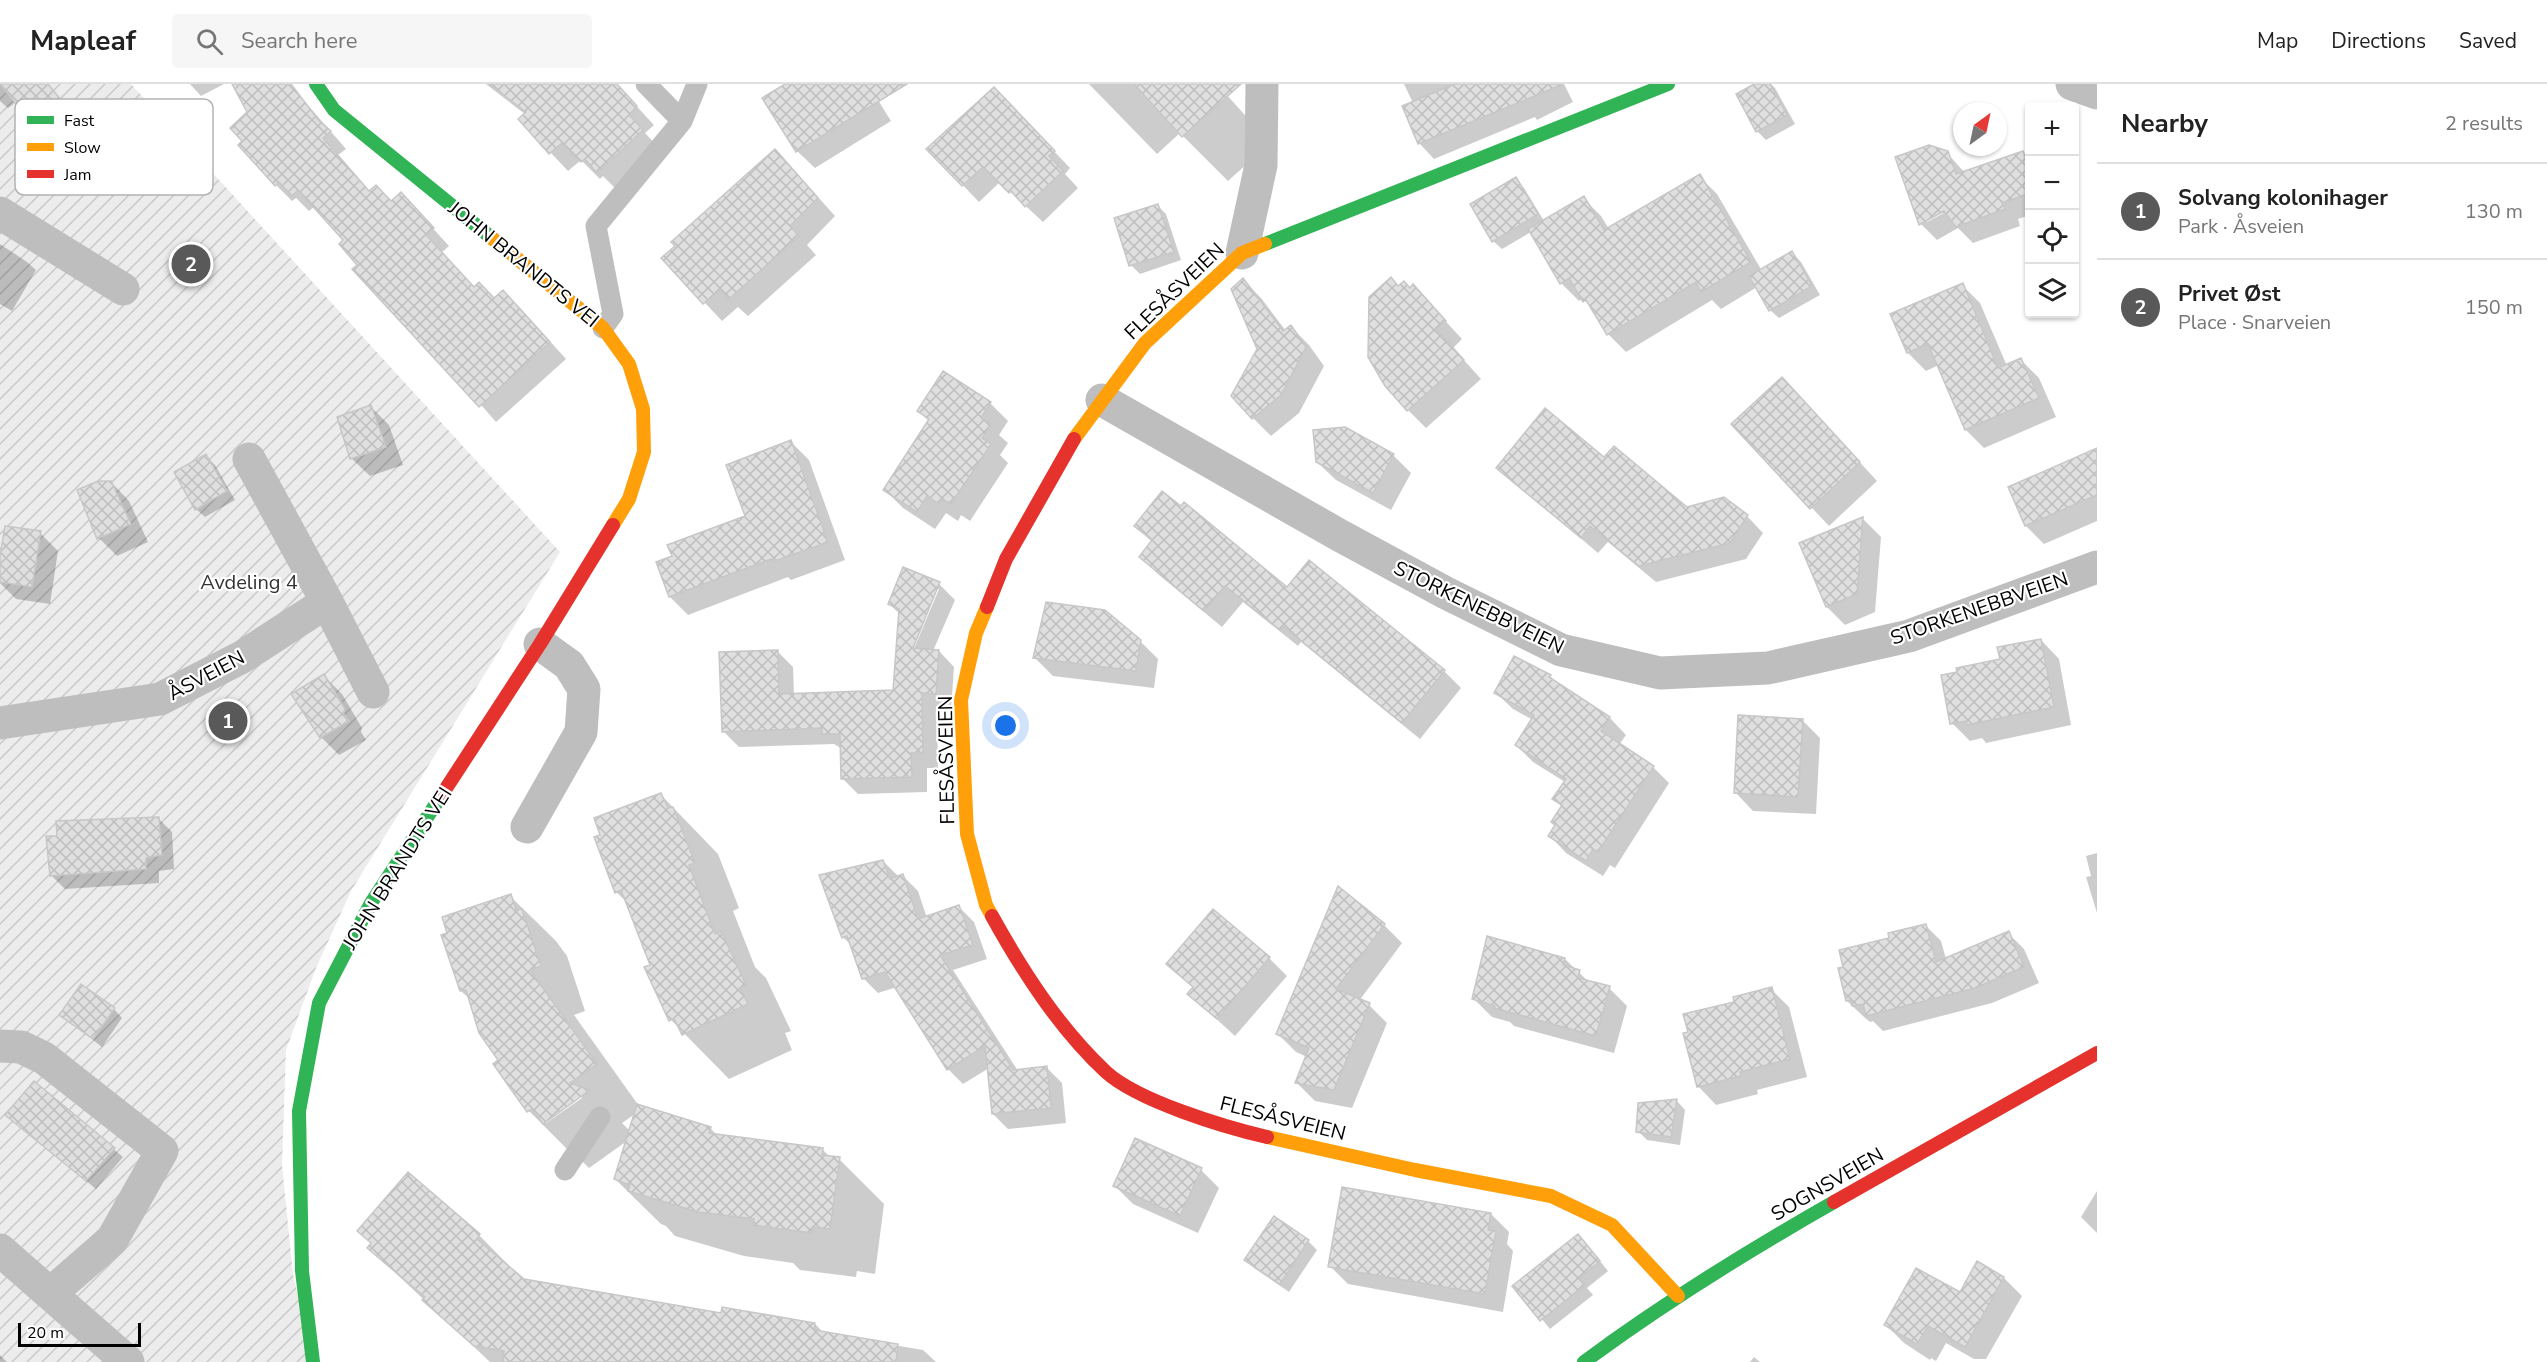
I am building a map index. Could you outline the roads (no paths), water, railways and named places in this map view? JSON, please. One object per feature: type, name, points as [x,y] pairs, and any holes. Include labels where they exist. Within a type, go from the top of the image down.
[{"type":"street","name":"JOHN BRANDTS VEI","points":[[313,1362],[302,1271],[299,1111],[319,1003],[371,903],[540,644],[629,499],[644,452],[643,409],[629,364],[603,328],[334,110],[316,84]]},
{"type":"street","points":[[1242,253],[1261,165],[1262,84]]},
{"type":"street","name":"FLESÅSVEIEN","points":[[1668,84],[1242,253],[1145,343],[1068,448],[1006,559],[976,633],[961,700],[967,834],[986,904],[1014,956],[1059,1020],[1107,1073],[1150,1099],[1242,1131],[1415,1170],[1551,1197],[1612,1225],[1678,1296]]},
{"type":"street","points":[[2072,84],[2097,93]]},
{"type":"street","points":[[0,213],[123,289]]},
{"type":"street","name":"STORKENEBBVEIEN","points":[[1102,400],[1339,535],[1446,593],[1561,650],[1660,673],[1768,668],[1909,636],[2097,567]]},
{"type":"street","points":[[249,459],[373,692]]},
{"type":"street","name":"ÅSVEIEN","points":[[0,723],[160,699],[242,657],[327,602]]},
{"type":"street","points":[[527,827],[580,732],[584,689],[569,665],[540,644]]},
{"type":"street","points":[[0,1046],[21,1047],[44,1058],[162,1151],[112,1240],[51,1293]]},
{"type":"street","name":"SOGNSVEIEN","points":[[1584,1362],[1634,1325],[1765,1241],[2097,1053]]},
{"type":"street","points":[[0,1250],[128,1362]]},
{"type":"lane","points":[[646,84],[682,121]]},
{"type":"lane","points":[[603,328],[613,314],[596,226],[682,121],[697,84]]},
{"type":"lane","points":[[565,1170],[600,1118]]},
{"type":"place","name":"Privet Øst","points":[[191,264]]},
{"type":"place","name":"Solvang kolonihager","points":[[228,721]]},
{"type":"park label","name":"Avdeling 4","points":[[249,582]]}]
